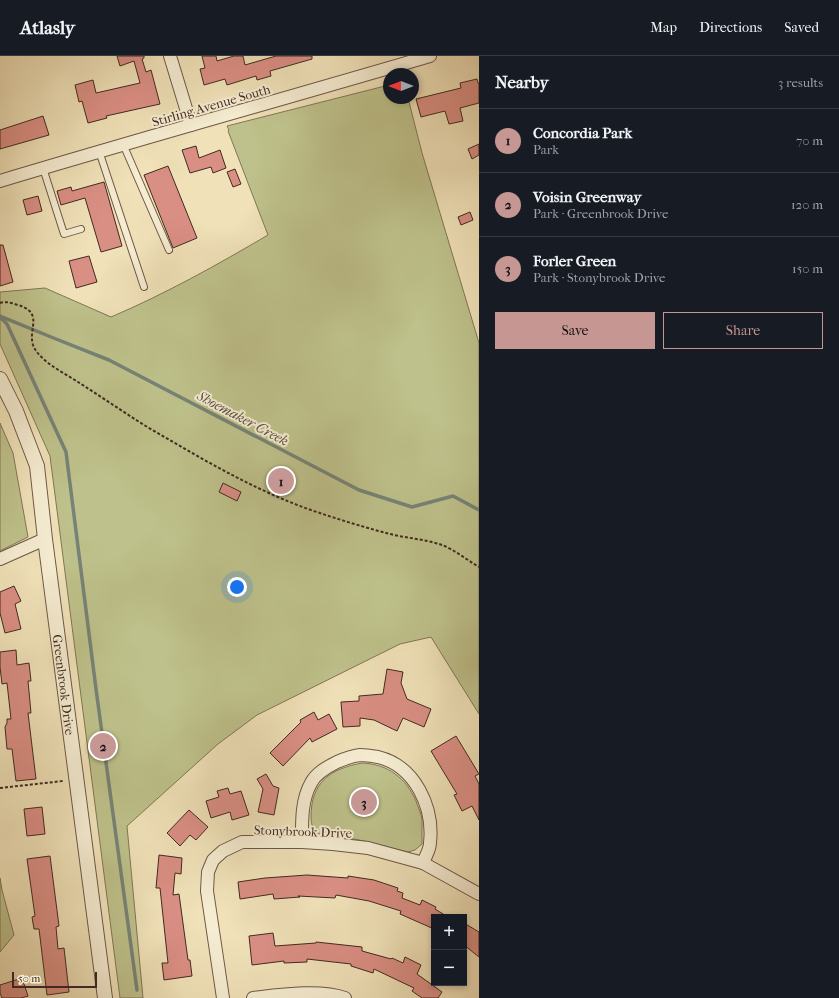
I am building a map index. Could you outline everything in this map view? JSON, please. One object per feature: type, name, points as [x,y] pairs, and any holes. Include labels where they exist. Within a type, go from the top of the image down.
[{"type":"street","points":[[170,56],[191,125]]},
{"type":"street","name":"Stirling Avenue South","points":[[0,181],[430,56]]},
{"type":"street","name":"Greenbrook Drive","points":[[0,379],[16,411],[37,466],[104,998]]},
{"type":"street","points":[[0,559],[45,539]]},
{"type":"street","points":[[302,842],[302,813],[311,782],[321,771],[333,764],[347,758],[361,755],[371,756],[400,766],[414,780],[421,793],[428,812],[431,830],[430,845],[423,863]]},
{"type":"street","name":"Stonybrook Drive","points":[[223,998],[207,891],[208,872],[213,860],[224,851],[242,842],[302,842],[368,848],[423,863],[479,894]]},
{"type":"street","points":[[253,998],[296,994],[337,995],[345,998]]},
{"type":"lane","points":[[123,144],[169,250]]},
{"type":"lane","points":[[99,151],[144,287]]},
{"type":"lane","points":[[43,168],[64,234],[81,229]]},
{"type":"path","points":[[0,303],[12,303],[31,311],[33,318],[31,336],[32,343],[35,350],[41,356],[62,372],[143,424],[212,465],[253,486],[307,508],[387,534],[443,546],[479,567]]},
{"type":"path","points":[[0,788],[63,781]]},
{"type":"green space","points":[[383,87],[383,104],[410,104],[422,153],[479,343],[479,714],[431,637],[400,644],[257,715],[218,744],[127,826],[143,998],[120,998],[50,456],[0,344],[0,292],[45,288],[111,317],[191,279],[268,235],[227,126]]},
{"type":"green space","points":[[0,423],[13,453],[28,537],[0,551]]},
{"type":"green space","points":[[362,763],[388,769],[401,779],[412,793],[422,819],[422,844],[415,850],[408,852],[361,840],[329,837],[318,834],[314,830],[311,820],[312,805],[314,795],[324,779],[341,769]]},
{"type":"green space","points":[[0,878],[14,935],[0,952]]},
{"type":"building","points":[[117,56],[144,56],[142,59],[146,72],[151,70],[160,104],[106,116],[107,118],[88,123],[82,101],[79,102],[75,85],[93,80],[96,93],[140,83],[134,61],[120,66]]},
{"type":"building","points":[[202,56],[216,56],[217,61],[234,56],[243,56],[245,65],[276,56],[312,56],[312,59],[270,71],[271,76],[257,80],[256,76],[227,85],[225,79],[204,85],[200,69],[205,68]]},
{"type":"building","points":[[477,79],[479,83],[479,103],[460,108],[463,121],[449,124],[445,111],[421,117],[417,104],[419,104],[419,98],[461,88],[460,83]]},
{"type":"building","points":[[43,116],[49,135],[0,149],[0,130]]},
{"type":"building","points":[[479,144],[479,155],[472,159],[468,149]]},
{"type":"building","points":[[196,146],[199,158],[220,150],[226,168],[213,173],[211,167],[190,173],[182,150]]},
{"type":"building","points":[[168,166],[197,238],[173,248],[144,175]]},
{"type":"building","points":[[235,169],[241,184],[233,187],[227,172]]},
{"type":"building","points":[[104,182],[122,246],[101,252],[85,198],[61,205],[57,191],[71,187],[72,191]]},
{"type":"building","points":[[38,196],[42,211],[27,215],[23,200]]},
{"type":"building","points":[[470,212],[473,220],[461,225],[458,217]]},
{"type":"building","points":[[0,245],[3,245],[13,282],[0,286]]},
{"type":"building","points":[[89,256],[97,282],[76,288],[69,261]]},
{"type":"building","points":[[223,483],[241,492],[237,501],[219,492]]},
{"type":"building","points":[[14,586],[21,601],[15,604],[21,629],[5,633],[0,613],[0,592]]},
{"type":"building","points":[[16,650],[17,665],[29,663],[31,681],[28,681],[31,713],[28,713],[36,779],[16,781],[12,749],[7,749],[5,727],[7,719],[11,719],[7,683],[2,684],[0,652]]},
{"type":"building","points":[[387,669],[403,672],[401,683],[407,699],[431,709],[424,727],[403,718],[397,731],[374,720],[360,718],[360,726],[343,727],[341,702],[359,701],[359,696],[383,694]]},
{"type":"building","points":[[314,712],[318,720],[329,714],[337,729],[312,742],[310,738],[283,766],[270,753],[301,722],[300,720]]},
{"type":"building","points":[[456,736],[479,774],[475,776],[479,784],[479,820],[472,806],[462,811],[454,795],[457,794],[431,751]]},
{"type":"building","points":[[266,774],[273,786],[279,788],[274,815],[258,812],[263,789],[257,779]]},
{"type":"building","points":[[228,788],[230,794],[241,791],[249,815],[232,820],[230,812],[211,818],[206,801],[219,797],[217,791]]},
{"type":"building","points":[[42,807],[45,834],[27,836],[24,809]]},
{"type":"building","points":[[189,810],[208,827],[196,840],[190,835],[180,846],[167,833]]},
{"type":"building","points":[[159,855],[182,858],[181,874],[175,873],[173,895],[179,894],[188,960],[190,960],[192,976],[164,980],[162,963],[168,963],[160,888],[156,888]]},
{"type":"building","points":[[50,856],[59,926],[56,927],[58,949],[64,948],[69,992],[47,995],[39,929],[34,929],[32,917],[35,916],[27,859]]},
{"type":"building","points":[[307,875],[348,878],[348,876],[374,880],[398,888],[397,891],[403,893],[402,898],[420,905],[422,900],[436,907],[435,909],[443,914],[431,914],[431,928],[400,914],[401,911],[369,901],[336,895],[335,898],[298,896],[300,897],[274,899],[273,894],[240,899],[238,882],[265,878]]},
{"type":"building","points":[[467,925],[479,932],[479,957],[467,947]]},
{"type":"building","points":[[273,933],[275,946],[316,942],[362,947],[362,951],[391,959],[392,958],[403,963],[405,957],[421,965],[417,974],[431,984],[431,986],[434,986],[442,992],[438,998],[422,998],[412,991],[414,988],[374,969],[373,973],[351,966],[351,964],[307,959],[307,962],[284,963],[284,961],[252,965],[249,936]]},
{"type":"building","points":[[22,978],[28,996],[21,998],[2,998],[0,993],[0,985]]},
{"type":"waterway","name":"Shoemaker Creek","points":[[0,316],[109,360],[359,490],[412,507],[453,496],[479,510]]},
{"type":"waterway","points":[[0,317],[7,324],[66,452],[96,689],[137,990]]},
{"type":"place","name":"Concordia Park","points":[[281,481]]},
{"type":"place","name":"Voisin Greenway","points":[[103,746]]},
{"type":"place","name":"Forler Green","points":[[364,802]]}]
